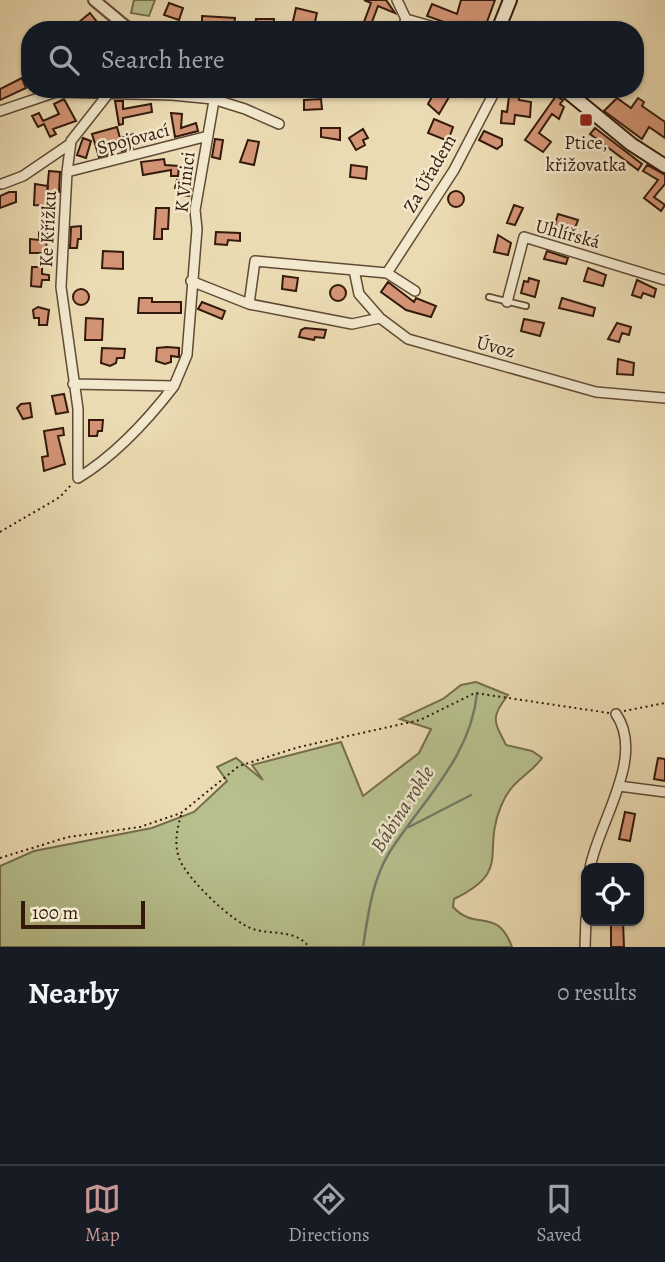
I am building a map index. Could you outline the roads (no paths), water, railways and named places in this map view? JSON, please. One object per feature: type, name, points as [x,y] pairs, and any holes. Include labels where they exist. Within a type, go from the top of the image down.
[{"type":"main road","points":[[502,21],[510,0]]},
{"type":"main road","points":[[574,98],[594,116],[665,166]]},
{"type":"street","points":[[94,0],[119,21]]},
{"type":"street","points":[[397,0],[407,19],[414,21]]},
{"type":"street","points":[[0,111],[38,98]]},
{"type":"street","name":"Ke Křížku","points":[[104,98],[70,144],[67,173],[61,287],[78,409],[78,478],[97,467],[128,438],[174,386]]},
{"type":"street","points":[[198,98],[213,99],[245,109],[279,124]]},
{"type":"street","name":"Za Úřadem","points":[[387,273],[454,170],[491,98]]},
{"type":"street","name":"K Vinici","points":[[191,281],[197,229],[195,210],[213,119],[213,99]]},
{"type":"street","name":"Spojovací","points":[[67,173],[208,136]]},
{"type":"street","points":[[2,184],[23,176],[70,144]]},
{"type":"street","name":"Uhlířská","points":[[507,302],[524,237],[665,280]]},
{"type":"street","points":[[249,304],[255,261],[387,273],[415,291]]},
{"type":"street","name":"Úvoz","points":[[354,270],[359,294],[380,317],[408,338],[425,346],[596,392],[665,398]]},
{"type":"street","points":[[73,384],[174,386],[187,355],[191,281],[249,304],[352,324],[380,317]]},
{"type":"street","points":[[591,863],[597,839],[619,786],[625,745],[624,732],[616,714]]},
{"type":"street","points":[[619,786],[665,792]]},
{"type":"street","points":[[585,947],[586,926]]},
{"type":"lane","points":[[489,297],[526,306]]},
{"type":"waterway","name":"Bábina rokle","points":[[363,947],[378,875],[389,853],[455,758],[473,716],[477,693]]},
{"type":"waterway","points":[[409,827],[471,795]]},
{"type":"place","name":"Ptice, křižovatka","points":[[586,120]]}]
